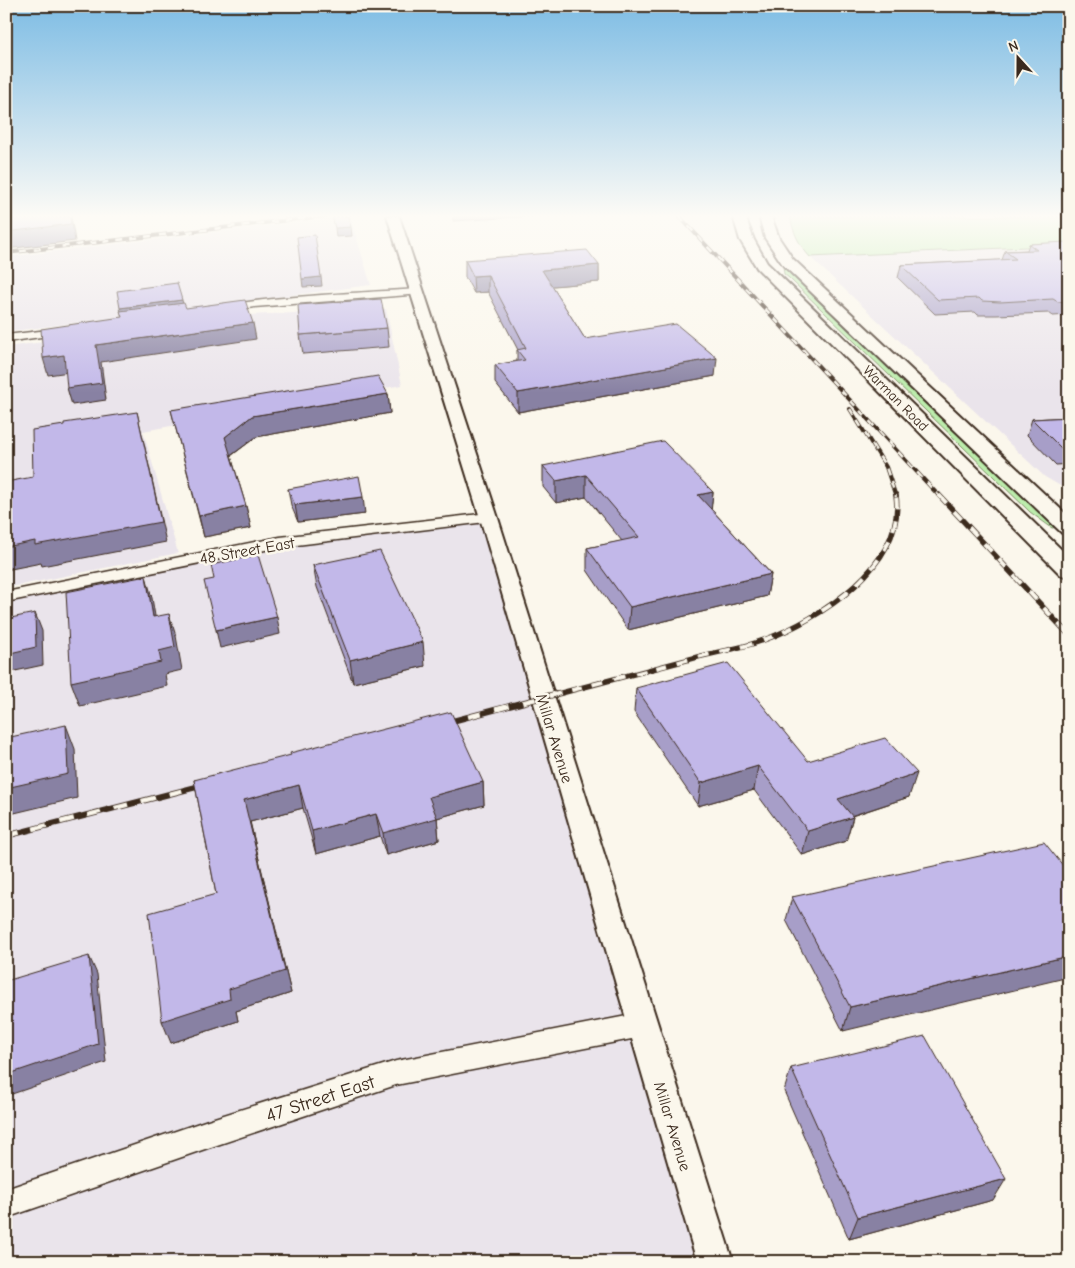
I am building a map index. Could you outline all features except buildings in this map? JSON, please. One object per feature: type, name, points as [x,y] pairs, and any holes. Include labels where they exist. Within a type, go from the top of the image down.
[{"type":"main road","name":"Warman Road","points":[[773,275],[1064,560]]},
{"type":"main road","name":"Warman Road","points":[[802,275],[1069,529]]},
{"type":"main road","points":[[989,453],[1069,504]]},
{"type":"street","name":"Millar Avenue","points":[[412,275],[489,518],[715,1262]]},
{"type":"street","points":[[216,310],[254,304],[418,292]]},
{"type":"street","points":[[6,339],[73,330]]},
{"type":"street","name":"48 Street East","points":[[6,597],[280,542],[489,518]]},
{"type":"street","name":"47 Street East","points":[[6,1204],[208,1134],[396,1073],[642,1025]]},
{"type":"shaded area","points":[[6,275],[368,275],[371,285],[6,332]]},
{"type":"shaded area","points":[[829,275],[1069,275],[1069,491],[1045,477]]},
{"type":"shaded area","points":[[386,309],[402,385],[143,431],[178,553],[6,588],[6,347],[247,315]]},
{"type":"shaded area","points":[[489,518],[715,1262],[6,1262],[6,597],[280,542]]},
{"type":"green space","points":[[785,275],[795,275],[1057,527],[1052,528],[1030,512]]},
{"type":"railway","points":[[734,275],[940,497]]},
{"type":"railway","points":[[850,409],[886,467],[896,497]]},
{"type":"railway","points":[[939,495],[1069,635]]},
{"type":"railway","points":[[550,696],[756,643],[786,631],[810,618],[855,586],[873,566],[887,544],[895,520],[896,497]]},
{"type":"railway","points":[[441,724],[555,694]]},
{"type":"railway","points":[[6,836],[208,784]]}]
